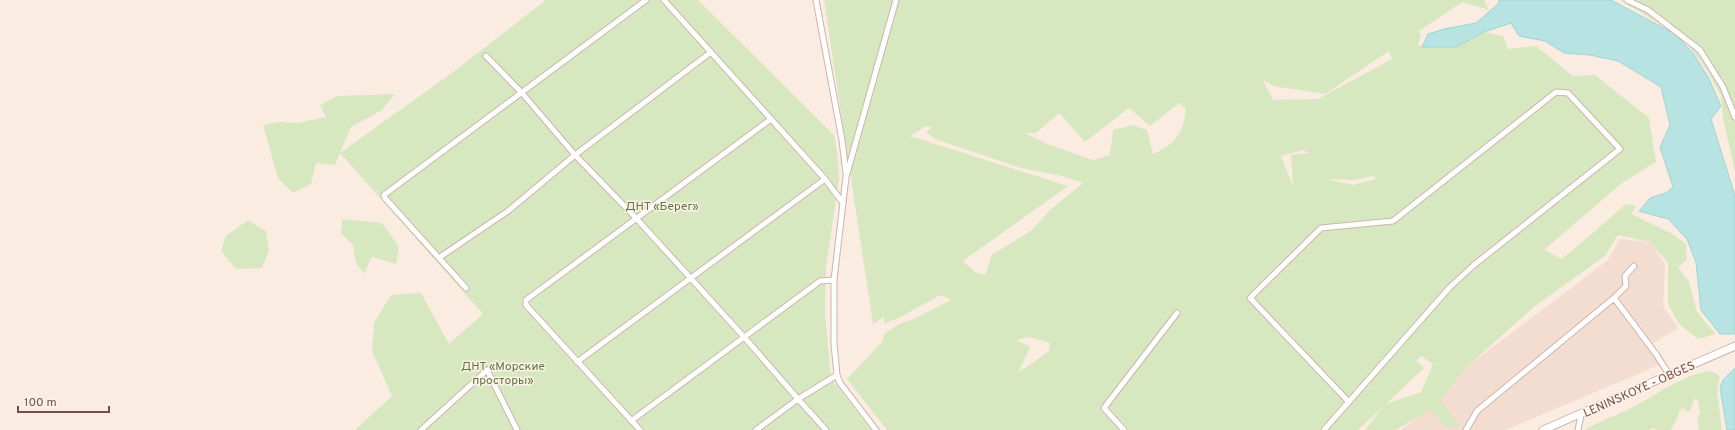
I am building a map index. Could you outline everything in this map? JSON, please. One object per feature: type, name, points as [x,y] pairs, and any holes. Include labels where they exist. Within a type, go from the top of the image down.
[{"type":"main road","name":"LENINSKOYE - OBGES","points":[[1543,430],[1581,415],[1735,346]]},
{"type":"street","points":[[466,288],[440,257],[385,198],[384,195],[646,0]]},
{"type":"street","points":[[664,0],[826,179],[843,203]]},
{"type":"street","points":[[816,0],[842,140],[846,177]]},
{"type":"street","points":[[876,430],[840,383],[837,375],[834,344],[834,280],[846,177],[896,0]]},
{"type":"street","points":[[1627,0],[1648,10],[1700,50],[1723,87],[1735,117]]},
{"type":"street","points":[[440,257],[508,211],[575,155],[711,52]]},
{"type":"street","points":[[486,56],[522,93],[575,155],[636,218],[826,430]]},
{"type":"street","points":[[1324,430],[1349,402],[1450,287],[1474,265],[1620,149],[1568,93],[1556,92],[1393,221],[1321,228],[1250,298],[1349,402]]},
{"type":"street","points":[[640,430],[526,305],[526,300],[771,118]]},
{"type":"street","points":[[577,362],[826,179]]},
{"type":"street","points":[[1466,430],[1477,411],[1614,298],[1626,286],[1626,276],[1634,266]]},
{"type":"street","points":[[631,421],[820,281],[834,280]]},
{"type":"street","points":[[1614,298],[1656,354],[1670,376]]},
{"type":"street","points":[[1124,430],[1104,408],[1177,313]]},
{"type":"street","points":[[420,430],[487,370],[517,430]]},
{"type":"street","points":[[756,430],[798,399],[837,375]]},
{"type":"street","points":[[1578,430],[1581,415]]},
{"type":"shaded area","points":[[1620,239],[1650,242],[1665,264],[1663,306],[1678,328],[1649,346],[1659,365],[1506,430],[1401,430],[1440,400],[1470,364],[1607,261]]},
{"type":"green space","name":"ДНТ «Берег»","points":[[546,0],[698,0],[834,135],[838,157],[839,180],[826,267],[825,313],[831,378],[871,430],[355,430],[392,396],[372,351],[374,323],[391,295],[421,293],[449,344],[483,314],[340,153],[452,73]]},
{"type":"green space","points":[[824,0],[1484,0],[1489,10],[1462,2],[1419,31],[1421,34],[1418,46],[1456,47],[1484,32],[1503,36],[1508,49],[1536,46],[1573,76],[1595,75],[1649,118],[1656,162],[1622,183],[1544,250],[1562,259],[1626,204],[1636,206],[1631,214],[1671,233],[1686,244],[1687,260],[1678,267],[1689,282],[1697,312],[1715,334],[1698,339],[1679,324],[1668,304],[1668,263],[1650,242],[1618,235],[1605,256],[1535,306],[1470,364],[1440,400],[1460,426],[1446,427],[1430,410],[1396,430],[1365,430],[1383,407],[1358,430],[887,430],[847,379],[882,342],[885,333],[901,323],[914,319],[951,300],[940,295],[903,316],[884,324],[884,317],[873,324]],"holes":[[[1389,51],[1392,59],[1318,99],[1273,100],[1262,79],[1273,86],[1325,94]],[[1179,103],[1186,109],[1183,125],[1177,137],[1167,147],[1153,154],[1147,130],[1134,125],[1113,130],[1110,155],[1093,160],[1050,145],[1025,133],[1036,133],[1059,113],[1085,142],[1129,108],[1150,126]],[[926,126],[932,127],[926,132],[935,139],[1021,168],[1062,176],[1083,183],[1051,209],[1032,230],[992,255],[985,275],[975,272],[963,261],[1068,186],[910,136]],[[1303,150],[1309,153],[1291,155],[1293,186],[1281,156]],[[1374,176],[1375,179],[1353,185],[1326,179],[1352,180]],[[1030,337],[1050,343],[1049,351],[1018,373],[1030,347],[1016,340]],[[1421,356],[1433,364],[1421,392],[1386,404],[1424,368],[1416,361]]]},
{"type":"green space","points":[[1620,0],[1735,0],[1735,172],[1723,118],[1721,96],[1707,70],[1683,38]]},
{"type":"green space","points":[[395,94],[382,110],[351,127],[335,165],[316,163],[311,184],[293,193],[278,178],[263,125],[280,122],[297,123],[326,117],[320,105],[337,96]]},
{"type":"green space","points":[[342,219],[382,223],[399,247],[396,264],[372,257],[364,274],[356,263],[353,245],[341,233]]},
{"type":"green space","points":[[248,220],[266,231],[269,251],[262,268],[236,269],[221,251],[226,236]]},
{"type":"green space","points":[[1711,371],[1720,376],[1717,392],[1722,430],[1699,430],[1697,416],[1700,413],[1698,400],[1695,398],[1690,411],[1686,411],[1683,408],[1680,410],[1671,430],[1657,430],[1653,428],[1649,430],[1585,430],[1637,405],[1688,377]]},
{"type":"water","points":[[1499,0],[1611,0],[1675,34],[1693,53],[1708,77],[1721,106],[1711,119],[1735,196],[1735,334],[1720,334],[1701,310],[1696,262],[1687,239],[1668,219],[1639,211],[1650,198],[1666,193],[1673,187],[1660,147],[1670,125],[1661,87],[1618,61],[1590,55],[1564,53],[1545,41],[1519,36],[1511,23],[1484,32],[1456,47],[1422,47],[1428,34],[1444,29],[1476,23],[1498,4]]},
{"type":"water","points":[[1735,368],[1735,430],[1727,430],[1720,388],[1723,380]]},
{"type":"park label","name":"ДНТ «Морские просторы»","points":[[503,373]]}]
